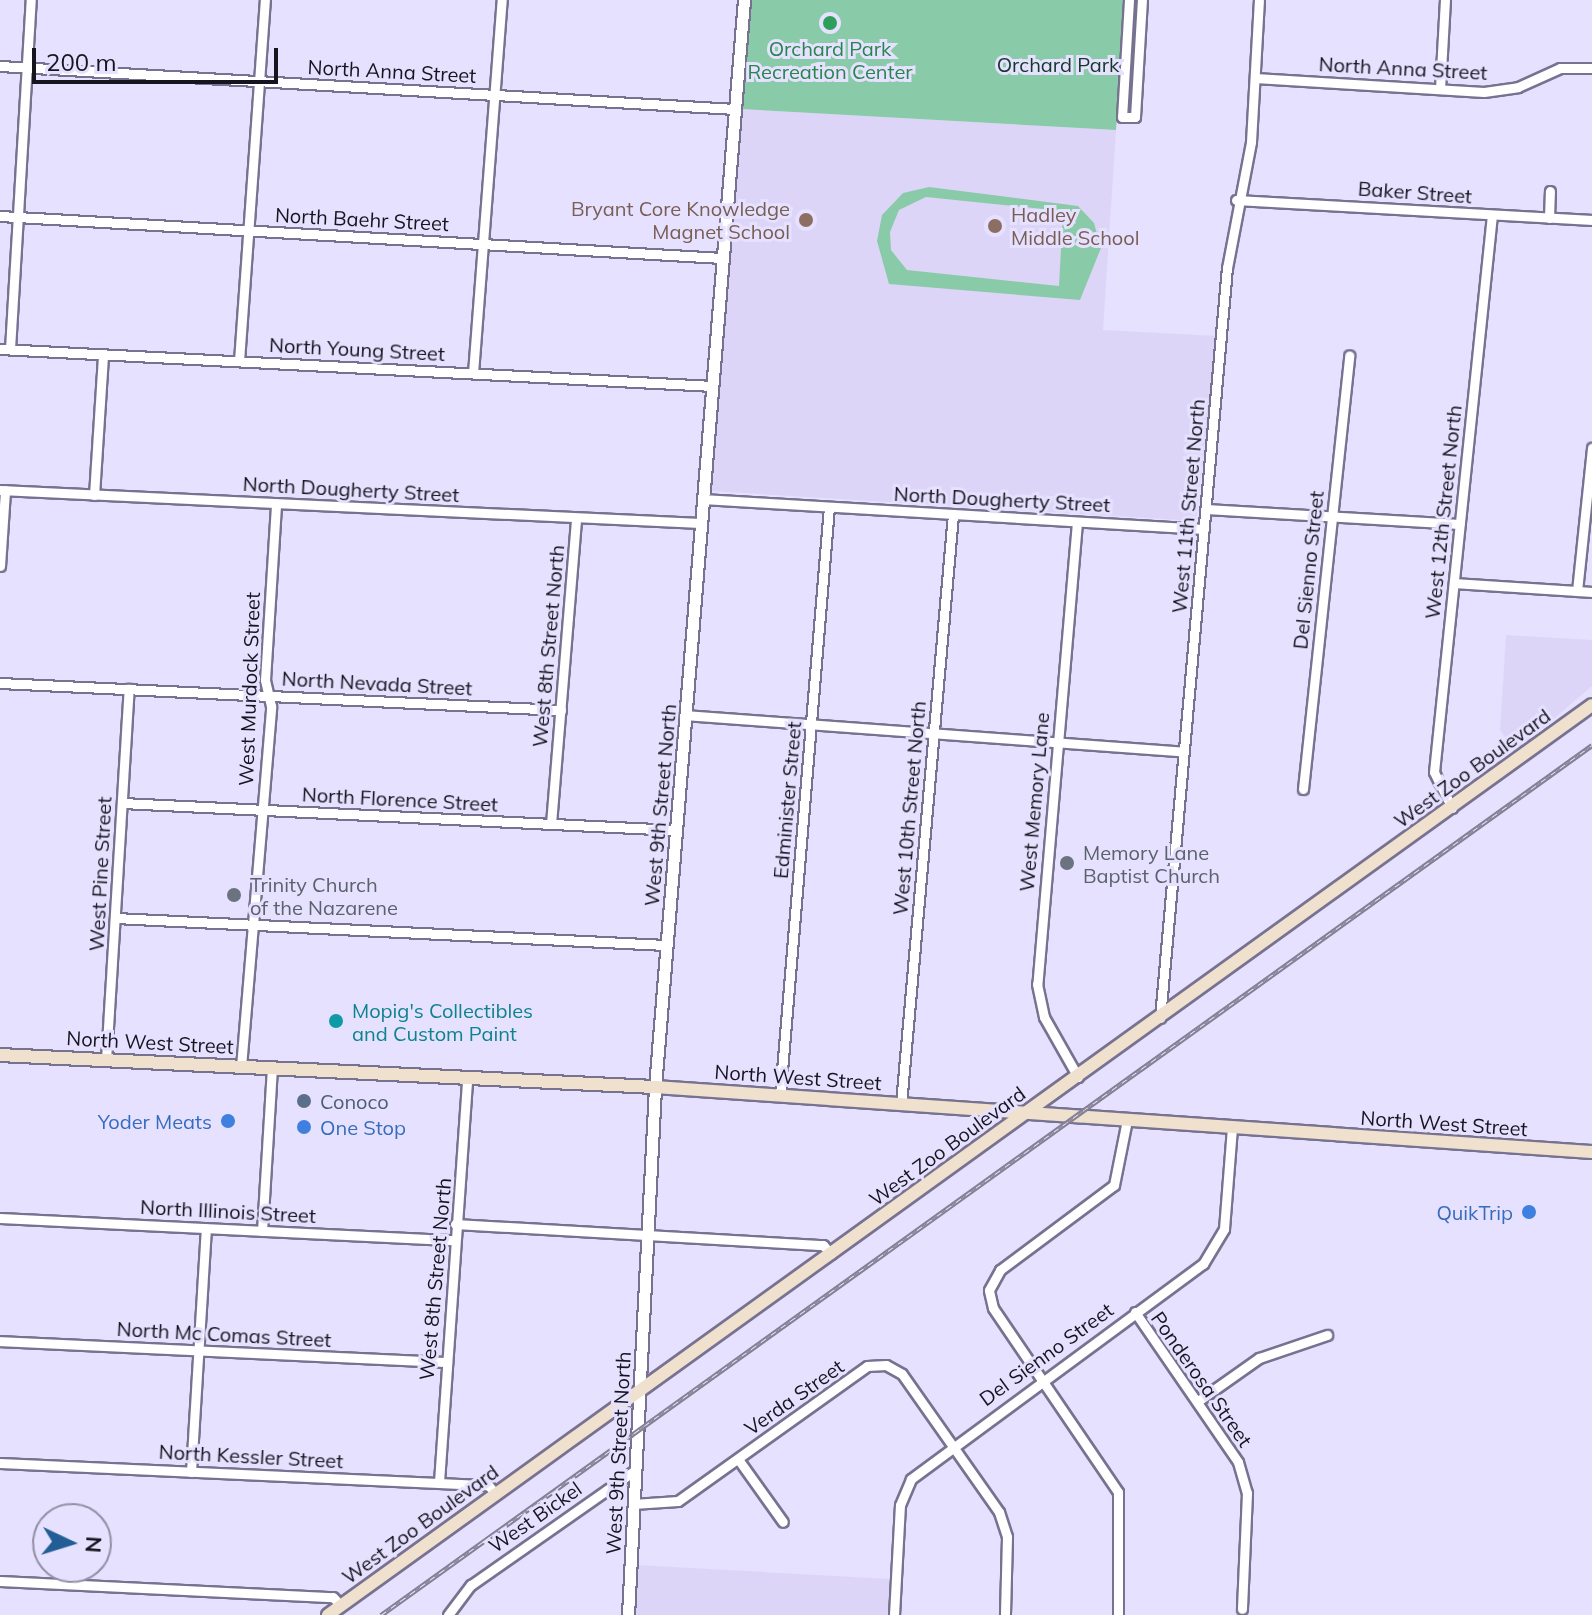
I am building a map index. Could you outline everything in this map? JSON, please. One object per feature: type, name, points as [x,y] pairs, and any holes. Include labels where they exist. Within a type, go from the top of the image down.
[{"type":"main road","name":"West Zoo Boulevard","points":[[328,1615],[1591,705]]},
{"type":"main road","name":"North West Street","points":[[0,1055],[655,1087],[1592,1152]]},
{"type":"street","points":[[5,349],[18,217],[31,0]]},
{"type":"street","points":[[239,361],[265,0]]},
{"type":"street","points":[[473,373],[502,0]]},
{"type":"street","name":"West 9th Street North","points":[[628,1615],[655,1087],[744,0]]},
{"type":"street","points":[[1129,0],[1122,117],[1135,117],[1142,0]]},
{"type":"street","name":"West 11th Street North","points":[[1160,1018],[1236,200],[1251,142],[1259,0]]},
{"type":"street","points":[[1440,89],[1445,0]]},
{"type":"street","name":"North Anna Street","points":[[0,66],[735,109]]},
{"type":"street","name":"North Anna Street","points":[[1255,78],[1505,91],[1560,68],[1592,68]]},
{"type":"street","points":[[1549,218],[1550,191]]},
{"type":"street","name":"Baker Street","points":[[1236,200],[1592,220]]},
{"type":"street","name":"West 12th Street North","points":[[1452,808],[1434,772],[1492,215]]},
{"type":"street","name":"North Baehr Street","points":[[0,216],[722,258]]},
{"type":"street","name":"North Young Street","points":[[5,349],[712,386]]},
{"type":"street","points":[[94,495],[103,354]]},
{"type":"street","name":"Del Sienno Street","points":[[1303,789],[1349,355]]},
{"type":"street","points":[[1577,591],[1592,448]]},
{"type":"street","points":[[0,566],[2,490]]},
{"type":"street","name":"North Dougherty Street","points":[[2,490],[700,523]]},
{"type":"street","name":"North Dougherty Street","points":[[702,499],[1204,529]]},
{"type":"street","name":"West Murdock Street","points":[[241,1067],[262,811],[276,504]]},
{"type":"street","name":"Edminister Street","points":[[780,1095],[829,507]]},
{"type":"street","points":[[1206,509],[1460,524]]},
{"type":"street","name":"West 10th Street North","points":[[901,1104],[953,514]]},
{"type":"street","name":"West 8th Street North","points":[[551,824],[576,518]]},
{"type":"street","name":"West Memory Lane","points":[[1077,522],[1037,984],[1044,1017],[1078,1077]]},
{"type":"street","points":[[1454,583],[1592,592]]},
{"type":"street","name":"North Nevada Street","points":[[0,683],[561,710]]},
{"type":"street","name":"West Pine Street","points":[[106,1060],[129,689]]},
{"type":"street","points":[[685,715],[1183,752]]},
{"type":"street","name":"North Florence Street","points":[[122,803],[676,830]]},
{"type":"street","points":[[115,918],[666,945]]},
{"type":"street","points":[[262,1231],[272,1068]]},
{"type":"street","name":"West 8th Street North","points":[[439,1482],[453,1240],[467,1078]]},
{"type":"street","points":[[1118,1615],[1118,1492],[993,1308],[989,1286],[1000,1270],[1114,1185],[1127,1120]]},
{"type":"street","name":"Del Sienno Street","points":[[894,1615],[904,1490],[951,1444],[1203,1264],[1220,1241],[1232,1128]]},
{"type":"street","name":"North Illinois Street","points":[[0,1218],[453,1240]]},
{"type":"street","points":[[455,1224],[823,1245],[831,1254]]},
{"type":"street","points":[[191,1472],[206,1228]]},
{"type":"street","name":"Ponderosa Street","points":[[1135,1312],[1231,1447],[1247,1493],[1242,1609]]},
{"type":"street","points":[[1198,1401],[1259,1358],[1327,1335]]},
{"type":"street","name":"North Mc Comas Street","points":[[0,1341],[446,1362]]},
{"type":"street","name":"Verda Street","points":[[633,1504],[678,1501],[878,1364],[902,1374],[951,1444]]},
{"type":"street","points":[[951,1444],[1004,1524],[1005,1615]]},
{"type":"street","points":[[738,1459],[783,1522]]},
{"type":"street","name":"North Kessler Street","points":[[0,1463],[488,1485],[496,1494]]},
{"type":"street","name":"West Bickel","points":[[448,1615],[459,1597],[635,1470]]},
{"type":"street","points":[[0,1581],[333,1597],[341,1606]]},
{"type":"shaded area","name":"Hadley Middle School","points":[[741,109],[1116,130],[1103,330],[1217,336],[1196,521],[711,491]]},
{"type":"shaded area","points":[[1506,635],[1592,640],[1592,686],[1516,751],[1500,730]]},
{"type":"shaded area","points":[[637,1565],[890,1579],[889,1615],[634,1615]]},
{"type":"green space","name":"Orchard Park","points":[[750,0],[1126,0],[1116,130],[741,109]]},
{"type":"green space","points":[[929,187],[1078,206],[1094,223],[1101,248],[1080,300],[889,284],[877,241],[882,215],[903,193]],"holes":[[[926,197],[1063,211],[1059,286],[907,270],[891,250],[890,232],[899,210]]]},
{"type":"railway","points":[[381,1615],[1592,745]]},
{"type":"place","name":"Orchard Park Recreation Center","points":[[830,23]]},
{"type":"place","name":"Bryant Core Knowledge Magnet School","points":[[806,220]]},
{"type":"place","name":"Hadley Middle School","points":[[995,226]]},
{"type":"place","name":"Memory Lane Baptist Church","points":[[1067,863]]},
{"type":"place","name":"Trinity Church of the Nazarene","points":[[234,895]]},
{"type":"place","name":"Mopig's Collectibles and Custom Paint","points":[[336,1021]]},
{"type":"place","name":"Conoco","points":[[304,1101]]},
{"type":"place","name":"Yoder Meats","points":[[228,1121]]},
{"type":"place","name":"One Stop","points":[[304,1127]]},
{"type":"place","name":"QuikTrip","points":[[1529,1212]]}]
